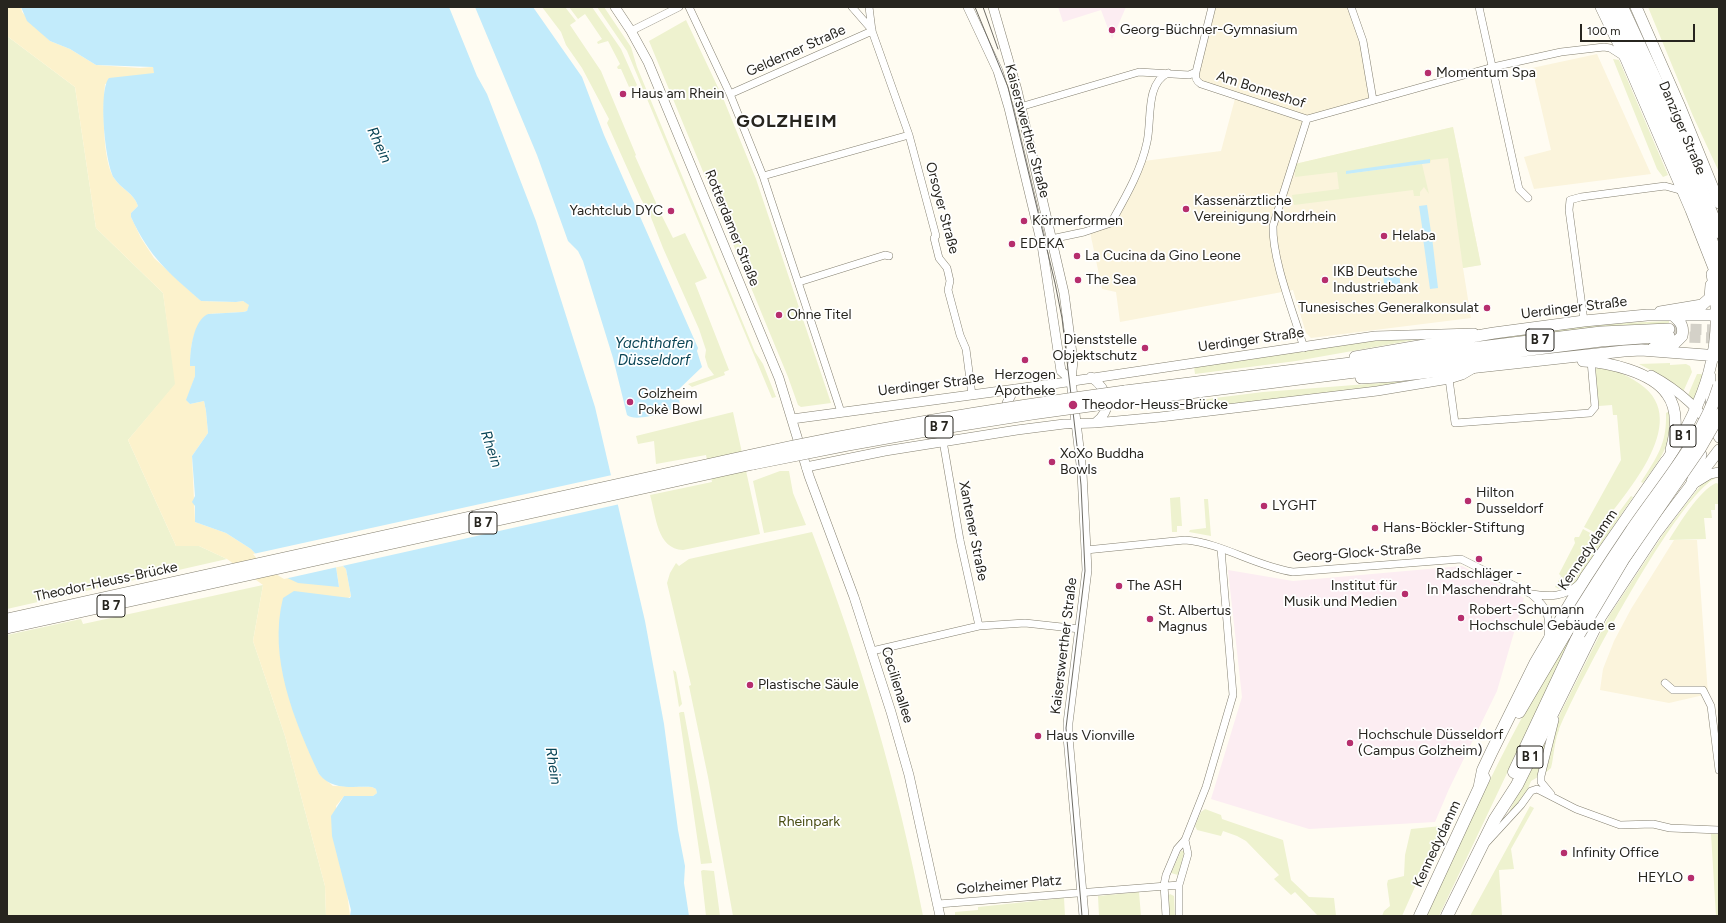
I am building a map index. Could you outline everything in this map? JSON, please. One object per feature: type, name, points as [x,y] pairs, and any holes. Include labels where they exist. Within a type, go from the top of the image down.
[{"type":"highway","name":"Danziger Straße","points":[[1612,7],[1667,115],[1702,214],[1714,260]]},
{"type":"highway","name":"Danziger Straße","points":[[1622,7],[1667,115],[1719,232]]},
{"type":"highway","name":"Kennedydamm","points":[[1420,916],[1480,785],[1518,715],[1565,634],[1630,531],[1694,440],[1710,410],[1719,386]]},
{"type":"highway","points":[[1496,819],[1510,782],[1579,634],[1624,558],[1700,448],[1719,415]]},
{"type":"highway","name":"Kennedydamm","points":[[1480,785],[1483,770],[1491,753],[1548,641],[1586,577],[1666,462]]},
{"type":"highway","name":"B 1","points":[[1446,916],[1496,819],[1517,785],[1600,617],[1656,532],[1691,486]]},
{"type":"main road","name":"Danziger Straße","points":[[1601,7],[1626,59],[1683,191],[1704,246],[1714,260]]},
{"type":"main road","name":"Danziger Straße","points":[[1636,7],[1680,107],[1719,203]]},
{"type":"main road","points":[[1704,246],[1719,266]]},
{"type":"main road","points":[[1647,315],[1676,308],[1698,306],[1708,301],[1712,289],[1703,259],[1704,246]]},
{"type":"main road","points":[[1714,260],[1719,281]]},
{"type":"main road","points":[[1714,260],[1718,316]]},
{"type":"main road","name":"Uerdinger Straße","points":[[1494,333],[1647,315],[1718,316]]},
{"type":"main road","points":[[1330,375],[1366,378],[1641,350],[1675,343],[1679,340],[1682,336],[1683,327],[1674,316]]},
{"type":"main road","name":"B 1","points":[[1716,356],[1718,316]]},
{"type":"main road","name":"B 7","points":[[213,578],[752,459],[1126,396],[1310,368],[1601,332],[1669,333],[1330,375],[1126,396]]},
{"type":"main road","points":[[1310,368],[1393,349],[1494,333]]},
{"type":"main road","points":[[1641,350],[1716,356]]},
{"type":"main road","name":"Kennedydamm","points":[[1666,462],[1676,447],[1696,409],[1716,356]]},
{"type":"main road","points":[[1542,359],[1595,362],[1637,373],[1651,380],[1667,394],[1673,405],[1675,430],[1666,462]]},
{"type":"main road","points":[[1676,447],[1686,441],[1695,443],[1700,450],[1701,455],[1696,464],[1691,486]]},
{"type":"main road","name":"B 1","points":[[1691,486],[1718,452]]},
{"type":"main road","name":"Theodor-Heuss-Brücke","points":[[7,619],[213,578]]},
{"type":"main road","name":"Theodor-Heuss-Brücke","points":[[7,628],[213,578]]},
{"type":"street","name":"Rotterdamer Straße","points":[[615,7],[631,31],[648,62],[765,343],[792,419],[806,467]]},
{"type":"street","points":[[631,31],[679,7]]},
{"type":"street","points":[[689,7],[730,94],[763,176],[841,412]]},
{"type":"street","name":"Orsoyer Straße","points":[[852,7],[872,31]]},
{"type":"street","name":"Orsoyer Straße","points":[[869,7],[872,31],[909,135],[936,236],[934,238],[939,258],[947,268],[950,279],[948,290],[960,335],[966,349],[972,395]]},
{"type":"street","name":"Kaiserswerther Straße","points":[[968,7],[998,71],[1009,108],[1042,245],[1061,371],[1071,380]]},
{"type":"street","name":"Kaiserswerther Straße","points":[[993,7],[1017,90],[1066,302],[1073,366],[1071,380],[1082,472],[1086,550],[1086,584],[1068,730],[1084,916]]},
{"type":"street","points":[[1020,107],[1139,72],[1168,72],[1190,75],[1196,72],[1212,7]]},
{"type":"street","points":[[1351,7],[1363,41],[1373,100]]},
{"type":"street","points":[[1479,7],[1519,189],[1528,198]]},
{"type":"street","name":"Gelderner Straße","points":[[730,94],[872,31]]},
{"type":"street","name":"Am Bonneshof","points":[[1196,72],[1196,79],[1201,84],[1307,119],[1493,67],[1561,52],[1599,47],[1610,48],[1626,59]]},
{"type":"street","points":[[1051,239],[1084,232],[1111,223],[1136,176],[1147,143],[1154,87],[1161,77],[1168,72]]},
{"type":"street","points":[[1304,348],[1277,257],[1273,226],[1307,119]]},
{"type":"street","points":[[763,176],[909,135]]},
{"type":"street","points":[[1584,322],[1569,210],[1570,200],[1581,197],[1665,186],[1683,191]]},
{"type":"street","points":[[799,282],[885,255],[889,256]]},
{"type":"street","name":"Uerdinger Straße","points":[[792,419],[972,395],[1396,334],[1494,333]]},
{"type":"street","points":[[1449,379],[1455,423],[1590,413],[1596,407],[1595,362],[1625,364],[1645,371],[1674,388],[1696,409],[1713,428],[1719,438]]},
{"type":"street","points":[[806,467],[943,441],[1017,430],[1095,423],[1377,391],[1449,379],[1462,375],[1476,366]]},
{"type":"street","points":[[1711,371],[1709,401],[1713,428]]},
{"type":"street","points":[[1091,377],[1103,388],[1108,403],[1104,413],[1095,423]]},
{"type":"street","points":[[1014,389],[1007,403],[1010,425],[1017,430]]},
{"type":"street","name":"Xantener Straße","points":[[943,441],[960,540],[979,626]]},
{"type":"street","name":"Cecilienallee","points":[[806,467],[840,557],[872,651],[909,775],[940,916]]},
{"type":"street","points":[[1691,486],[1710,474],[1719,472]]},
{"type":"street","name":"Georg-Glock-Straße","points":[[1086,550],[1185,540],[1214,545],[1221,550],[1265,566],[1293,572],[1461,559],[1531,594],[1540,602],[1549,617],[1548,641]]},
{"type":"street","points":[[1166,916],[1164,885],[1177,849],[1185,840],[1207,785],[1233,695],[1221,550]]},
{"type":"street","name":"Georg-Glock-Straße","points":[[1531,594],[1562,596],[1586,577]]},
{"type":"street","points":[[872,651],[979,626],[1025,623],[1080,629]]},
{"type":"street","points":[[1665,683],[1673,690],[1703,690],[1711,706],[1719,770]]},
{"type":"street","points":[[1554,797],[1541,782],[1541,776],[1552,726],[1560,708],[1562,693]]},
{"type":"street","points":[[1479,851],[1521,805],[1531,791],[1537,789],[1576,809],[1620,825],[1653,824],[1670,828],[1719,830]]},
{"type":"street","points":[[1179,916],[1179,884],[1188,854],[1185,840]]},
{"type":"street","name":"Golzheimer Platz","points":[[938,904],[1179,884]]},
{"type":"shaded area","name":"Georg-Büchner-Gymnasium","points":[[1058,7],[1126,7],[1112,39],[1101,10],[1063,22]]},
{"type":"shaded area","points":[[1213,7],[1350,7],[1363,41],[1373,99],[1307,119],[1295,164],[1453,127],[1481,265],[1463,268],[1471,318],[1311,338],[1306,333],[1293,290],[1120,322],[1116,292],[1102,289],[1090,232],[1111,223],[1144,161],[1221,151],[1236,95],[1192,80],[1196,72]]},
{"type":"shaded area","points":[[1597,54],[1651,174],[1534,189],[1524,157],[1551,150],[1532,68]]},
{"type":"shaded area","points":[[1674,540],[1697,540],[1708,694],[1669,703],[1600,690],[1603,669],[1614,641],[1631,609]]},
{"type":"shaded area","name":"Hochschule Düsseldorf (Campus Golzheim)","points":[[1462,566],[1524,598],[1497,691],[1449,789],[1435,822],[1309,829],[1211,799],[1242,697],[1228,570],[1293,581]]},
{"type":"green space","points":[[542,7],[565,7],[576,21],[570,25],[601,71],[636,155],[635,156],[657,205],[653,207],[656,214],[660,212],[673,238],[685,233],[707,278],[695,283],[729,370],[724,372],[725,375],[692,387],[688,384],[714,375],[708,367],[705,357],[706,350],[699,329],[650,215],[641,199],[607,123],[609,119],[582,68],[566,45],[561,32]]},
{"type":"green space","points":[[569,7],[592,7],[621,49],[637,85],[634,88],[631,86],[629,87],[621,69],[618,69],[617,67],[620,64],[608,41],[598,44],[597,42],[602,39],[585,14],[578,19]]},
{"type":"green space","points":[[597,7],[604,7],[631,47],[637,67],[755,352],[763,364],[776,397],[772,398],[627,51]]},
{"type":"green space","points":[[1648,7],[1719,7],[1719,172],[1693,116]]},
{"type":"green space","points":[[686,20],[723,98],[756,179],[831,403],[801,407],[798,405],[788,377],[649,41]]},
{"type":"green space","points":[[7,36],[75,87],[96,228],[163,293],[176,384],[128,440],[176,546],[199,546],[227,559],[7,609]]},
{"type":"green space","points":[[1613,59],[1619,60],[1668,175],[1663,177],[1657,169]]},
{"type":"green space","points":[[1453,127],[1481,265],[1463,268],[1448,158],[1431,160],[1430,163],[1430,159],[1346,174],[1422,164],[1429,194],[1424,187],[1420,192],[1420,196],[1414,196],[1413,190],[1294,205],[1292,195],[1339,189],[1337,172],[1295,177],[1295,164]]},
{"type":"green space","points":[[1669,321],[1669,324],[1631,325],[1400,352],[1467,341],[1568,328]]},
{"type":"green space","points":[[1420,339],[1296,361],[1195,374],[1194,367],[1379,340]]},
{"type":"green space","points":[[1670,363],[1670,365],[1686,364],[1690,366],[1692,372],[1683,392],[1662,376],[1639,364]]},
{"type":"green space","points":[[1597,368],[1614,370],[1640,384],[1655,400],[1660,418],[1657,439],[1648,460],[1621,500],[1596,533],[1584,527],[1621,460],[1617,415],[1613,415],[1612,405],[1599,406],[1595,370]]},
{"type":"green space","points":[[1697,374],[1704,374],[1695,403],[1688,395]]},
{"type":"green space","points":[[1407,381],[1408,383],[1200,408],[1199,400],[1263,392]]},
{"type":"green space","points":[[1670,411],[1670,433],[1668,442],[1660,458],[1643,483],[1641,482],[1652,465],[1663,442],[1666,413]]},
{"type":"green space","points":[[733,412],[760,534],[683,550],[674,548],[663,538],[659,530],[650,495],[712,482],[706,455],[656,464],[654,441],[638,444],[636,436]]},
{"type":"green space","points":[[780,471],[789,471],[793,493],[806,525],[764,533],[753,481]]},
{"type":"green space","points":[[1719,475],[1719,477],[1702,488],[1681,514],[1657,549],[1632,591],[1607,634],[1569,708],[1557,735],[1551,768],[1544,774],[1559,716],[1609,616],[1664,533],[1700,486],[1705,480]]},
{"type":"green space","points":[[1716,483],[1719,484],[1719,504],[1715,504],[1715,510],[1711,510],[1712,518],[1704,518],[1706,539],[1669,540],[1696,500]]},
{"type":"green space","points":[[1631,496],[1633,497],[1576,582],[1564,591],[1585,558]]},
{"type":"green space","points":[[1180,497],[1182,526],[1177,526],[1177,532],[1172,532],[1170,498]]},
{"type":"green space","points":[[1204,499],[1208,499],[1211,536],[1189,532],[1190,530],[1206,528]]},
{"type":"green space","points":[[1583,529],[1594,535],[1559,589],[1555,587],[1561,576],[1559,574],[1575,543],[1575,537],[1579,537]]},
{"type":"green space","name":"Rheinpark","points":[[812,532],[830,579],[862,674],[890,770],[923,916],[733,916],[708,777],[689,686],[691,685],[667,583],[670,573],[676,563],[679,566],[689,559]]},
{"type":"green space","points":[[263,585],[253,641],[285,736],[325,886],[326,916],[7,916],[7,635],[81,619],[83,624]]},
{"type":"green space","points":[[1590,599],[1439,916],[1426,916],[1479,802],[1511,738],[1549,668]]},
{"type":"green space","points":[[673,670],[676,672],[682,704],[679,707]]},
{"type":"green space","points":[[684,712],[712,863],[701,864],[679,713]]},
{"type":"green space","points":[[1546,740],[1538,777],[1531,781],[1517,807],[1509,812],[1528,772]]},
{"type":"green space","points":[[1530,806],[1534,808],[1511,849],[1514,869],[1499,870],[1502,916],[1470,916]]},
{"type":"green space","points":[[1205,809],[1221,815],[1222,819],[1283,840],[1291,880],[1309,897],[1334,898],[1336,916],[1318,916],[1295,892],[1291,895],[1274,879],[1279,875],[1246,841],[1223,831],[1221,836],[1197,830],[1195,826],[1201,812]]},
{"type":"green space","points":[[1442,826],[1402,916],[1382,916],[1384,911],[1390,906],[1387,884],[1388,880],[1404,876],[1405,855],[1411,829]]},
{"type":"green space","points":[[1711,834],[1719,834],[1719,916],[1716,916]]},
{"type":"green space","points":[[1181,851],[1184,851],[1184,853],[1178,875],[1171,873]]},
{"type":"green space","points":[[701,871],[714,871],[720,916],[706,916]]},
{"type":"green space","points":[[1139,892],[1141,916],[1099,916],[1098,896]]},
{"type":"green space","points":[[1170,894],[1174,896],[1175,916],[1169,916],[1168,896]]},
{"type":"green space","points":[[1064,898],[1065,916],[955,916],[955,912],[978,910],[978,907]]},
{"type":"sand","points":[[7,7],[21,7],[22,12],[50,41],[70,49],[96,65],[140,68],[153,67],[155,73],[105,84],[104,132],[107,159],[110,170],[117,182],[134,198],[138,206],[131,213],[131,217],[141,238],[154,258],[201,301],[243,301],[250,305],[247,311],[243,312],[208,314],[199,325],[192,344],[191,366],[195,366],[195,376],[187,400],[190,404],[204,401],[208,433],[192,456],[195,522],[226,533],[251,549],[266,565],[339,587],[336,567],[343,566],[346,569],[351,596],[347,599],[292,707],[319,774],[333,786],[372,787],[376,789],[377,793],[373,796],[344,796],[336,806],[350,916],[326,916],[325,886],[285,736],[253,641],[263,585],[227,559],[199,546],[176,546],[128,440],[175,384],[163,293],[96,228],[75,87],[7,36]]},
{"type":"water","name":"Rhein","points":[[21,7],[449,7],[477,76],[487,94],[536,221],[595,407],[645,621],[664,724],[678,830],[685,866],[684,883],[689,916],[350,916],[351,910],[332,836],[331,816],[344,796],[373,796],[377,793],[376,789],[372,787],[350,787],[336,785],[330,783],[319,774],[301,732],[286,688],[281,666],[279,643],[279,621],[283,598],[294,591],[350,598],[351,596],[346,569],[343,566],[336,567],[339,587],[298,583],[281,575],[266,565],[251,549],[226,533],[195,522],[195,506],[192,502],[195,496],[192,456],[208,433],[204,401],[190,404],[186,400],[195,376],[195,366],[190,366],[193,337],[199,323],[208,314],[243,312],[247,311],[249,305],[243,301],[201,301],[169,272],[145,243],[131,217],[131,213],[138,206],[134,198],[114,178],[108,158],[104,127],[103,111],[106,85],[109,78],[154,73],[153,67],[96,65],[70,49],[50,41],[27,21]]},
{"type":"water","name":"Yachthafen Düsseldorf","points":[[475,7],[533,7],[582,77],[604,135],[698,348],[697,351],[702,367],[678,390],[680,406],[645,417],[638,418],[627,415],[613,358],[583,261],[578,251],[568,241],[537,155]]},
{"type":"water","points":[[1430,159],[1430,163],[1346,174],[1346,171]]},
{"type":"water","points":[[1427,205],[1431,232],[1423,233],[1419,206]]},
{"type":"water","points":[[1432,237],[1438,288],[1430,289],[1423,238]]},
{"type":"water","points":[[1399,273],[1401,289],[1385,291],[1383,275]]},
{"type":"pier","points":[[612,475],[620,504],[284,579],[264,567],[253,554]]},
{"type":"tunnel","points":[[1674,329],[1719,330]]},
{"type":"tunnel","points":[[1673,337],[1719,338]]},
{"type":"tram line","points":[[975,7],[1008,87],[1062,318],[1081,485],[1085,571],[1066,728],[1082,916]]},
{"type":"tram line","points":[[983,7],[998,49]]},
{"type":"place","name":"Georg-Büchner-Gymnasium","points":[[1112,30]]},
{"type":"place","name":"Momentum Spa","points":[[1428,73]]},
{"type":"place","name":"Haus am Rhein","points":[[623,94]]},
{"type":"place","name":"Kassenärztliche Vereinigung Nordrhein","points":[[1186,209]]},
{"type":"place","name":"Yachtclub DYC","points":[[671,211]]},
{"type":"place","name":"Körmerformen","points":[[1024,221]]},
{"type":"place","name":"Helaba","points":[[1384,236]]},
{"type":"place","name":"EDEKA","points":[[1012,244]]},
{"type":"place","name":"La Cucina da Gino Leone","points":[[1077,256]]},
{"type":"place","name":"The Sea","points":[[1078,280]]},
{"type":"place","name":"IKB Deutsche Industriebank","points":[[1325,280]]},
{"type":"place","name":"Tunesisches Generalkonsulat","points":[[1487,308]]},
{"type":"place","name":"Ohne Titel","points":[[779,315]]},
{"type":"place","name":"Dienststelle Objektschutz","points":[[1145,348]]},
{"type":"place","name":"Herzogen Apotheke","points":[[1025,360]]},
{"type":"place","name":"Golzheim Pokè Bowl","points":[[630,402]]},
{"type":"place","name":"Theodor-Heuss-Brücke","points":[[1073,405]]},
{"type":"place","name":"XoXo Buddha Bowls","points":[[1052,462]]},
{"type":"place","name":"Hilton Dusseldorf","points":[[1468,501]]},
{"type":"place","name":"LYGHT","points":[[1264,506]]},
{"type":"place","name":"Hans-Böckler-Stiftung","points":[[1375,528]]},
{"type":"place","name":"Radschläger - In Maschendraht","points":[[1479,559]]},
{"type":"place","name":"The ASH","points":[[1119,586]]},
{"type":"place","name":"Institut für Musik und Medien","points":[[1405,594]]},
{"type":"place","name":"Robert-Schumann Hochschule Gebäude e","points":[[1461,618]]},
{"type":"place","name":"St. Albertus Magnus","points":[[1150,619]]},
{"type":"place","name":"Plastische Säule","points":[[750,685]]},
{"type":"place","name":"Haus Vionville","points":[[1038,736]]},
{"type":"place","name":"Hochschule Düsseldorf (Campus Golzheim)","points":[[1350,743]]},
{"type":"place","name":"Infinity Office","points":[[1564,853]]},
{"type":"place","name":"HEYLO","points":[[1691,878]]},
{"type":"district","name":"GOLZHEIM","points":[[787,122]]}]
